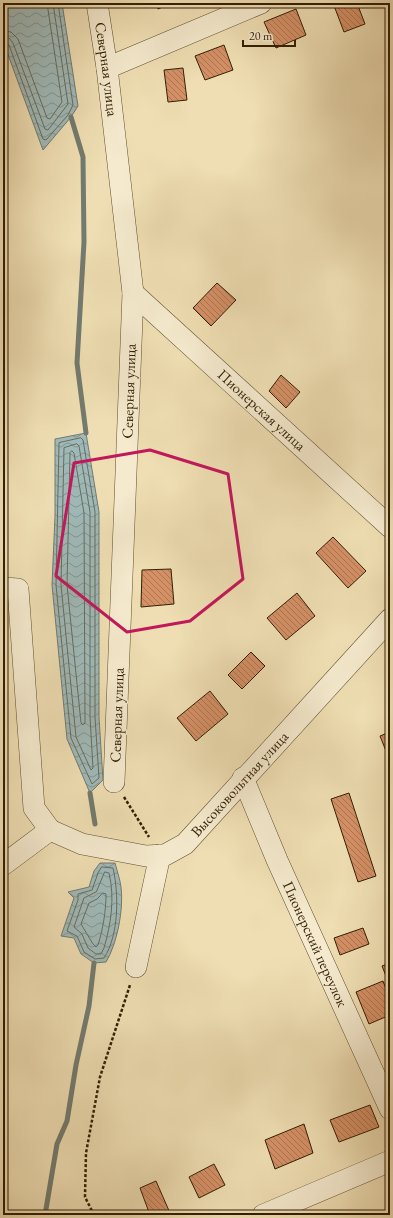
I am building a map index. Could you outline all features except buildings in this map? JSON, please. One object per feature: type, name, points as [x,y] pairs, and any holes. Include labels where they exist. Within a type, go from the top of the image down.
[{"type":"street","name":"Северная улица","points":[[97,3],[107,68],[133,293],[114,782]]},
{"type":"street","points":[[107,68],[261,3]]},
{"type":"street","name":"Пионерская улица","points":[[133,293],[390,527]]},
{"type":"street","points":[[3,588],[18,589],[34,808],[50,830],[3,865]]},
{"type":"street","name":"Высоковольтная улица","points":[[50,830],[82,844],[146,856],[156,848],[165,855],[185,844],[243,778],[390,619]]},
{"type":"street","name":"Пионерский переулок","points":[[243,778],[277,860],[390,1108]]},
{"type":"street","points":[[136,967],[156,848]]},
{"type":"street","points":[[263,1215],[390,1161]]},
{"type":"path","points":[[114,782],[156,848]]},
{"type":"path","points":[[94,1215],[85,1197],[86,1153],[100,1077],[136,967]]},
{"type":"highlighted area","points":[[150,450],[228,474],[243,579],[190,621],[127,632],[56,576],[74,463]]},
{"type":"water","points":[[3,3],[62,3],[78,106],[71,117],[43,150],[3,41]]},
{"type":"water","points":[[86,433],[99,512],[99,717],[103,780],[90,793],[67,739],[52,585],[55,516],[55,439]]},
{"type":"water","points":[[100,863],[115,863],[122,896],[119,926],[110,955],[106,962],[94,963],[81,954],[74,938],[61,936],[74,898],[68,892],[89,887],[94,871]]},
{"type":"waterway","points":[[71,117],[83,157],[84,242],[77,363],[86,433]]},
{"type":"waterway","points":[[90,793],[95,824]]},
{"type":"waterway","points":[[45,1215],[57,1144],[67,1121],[76,1065],[89,1006],[94,963]]}]
